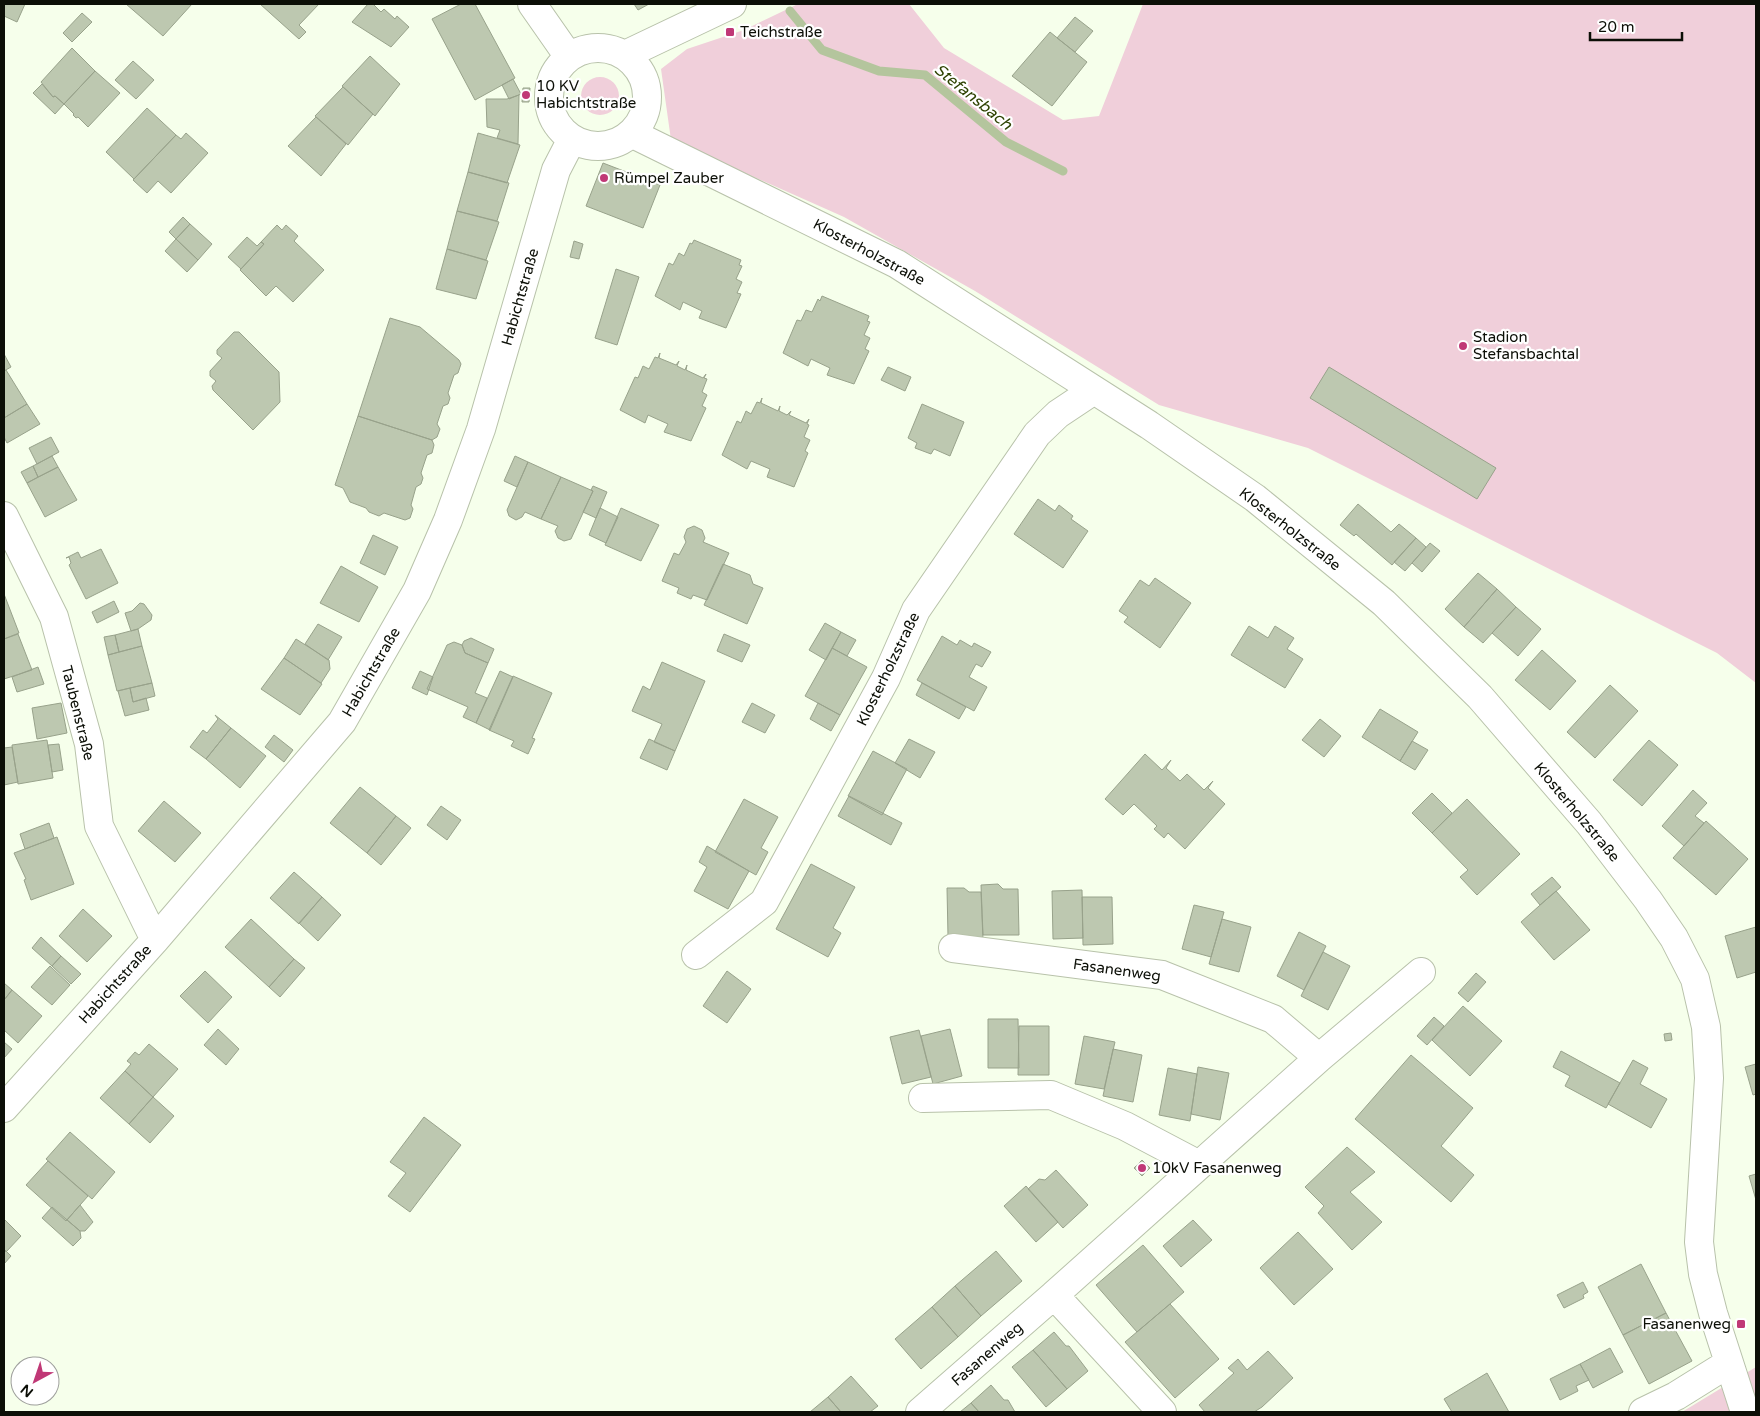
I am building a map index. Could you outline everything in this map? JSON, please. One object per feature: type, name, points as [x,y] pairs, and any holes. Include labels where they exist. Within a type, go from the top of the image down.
[{"type":"street","points":[[532,4],[569,57]]},
{"type":"street","points":[[625,55],[732,4]]},
{"type":"street","points":[[587,48],[606,48],[625,55],[638,67],[646,83],[648,101],[644,119],[633,134],[617,144],[600,147],[587,146],[563,133],[553,118],[549,102],[550,85],[557,69],[569,57],[587,48]]},
{"type":"street","name":"Klosterholzstraße","points":[[633,134],[897,264],[1149,425],[1255,498],[1384,603],[1480,697],[1588,823],[1648,900],[1674,938],[1695,980],[1706,1027],[1709,1078],[1699,1242],[1703,1274],[1742,1402]]},
{"type":"street","name":"Habichtstraße","points":[[4,1108],[155,940],[342,722],[417,591],[448,520],[481,429],[556,170],[572,139]]},
{"type":"street","name":"Klosterholzstraße","points":[[696,955],[764,902],[886,678],[916,610],[1037,434],[1058,414],[1094,390]]},
{"type":"street","name":"Taubenstraße","points":[[4,516],[54,617],[89,744],[99,826],[155,940]]},
{"type":"street","name":"Fasanenweg","points":[[953,948],[1162,975],[1273,1018],[1319,1058]]},
{"type":"street","name":"Fasanenweg","points":[[920,1412],[1319,1058],[1421,972]]},
{"type":"street","points":[[923,1098],[1051,1096],[1125,1126],[1199,1165]]},
{"type":"street","points":[[1054,1295],[1162,1412]]},
{"type":"street","points":[[1643,1412],[1676,1396],[1729,1363]]},
{"type":"shaded area","name":"Stadion Stefansbachtal","points":[[798,4],[909,4],[944,48],[1063,120],[1099,116],[1143,4],[1756,4],[1756,683],[1717,653],[1308,448],[1159,405],[975,291],[844,217],[671,140],[661,69],[687,49],[744,30]]},
{"type":"shaded area","points":[[600,77],[613,83],[619,96],[613,109],[600,115],[587,109],[581,96],[587,83]]},
{"type":"shaded area","points":[[1756,1367],[1756,1412],[1682,1412]]},
{"type":"building","points":[[4,4],[25,4],[17,22],[4,16]]},
{"type":"building","points":[[126,4],[192,4],[163,36]]},
{"type":"building","points":[[260,4],[319,4],[299,25],[306,32],[299,39]]},
{"type":"building","points":[[368,4],[373,4],[381,12],[384,9],[395,19],[397,16],[409,27],[391,47],[352,22]]},
{"type":"building","points":[[461,4],[475,4],[515,78],[475,100],[432,19]]},
{"type":"building","points":[[634,4],[649,4],[638,10]]},
{"type":"building","points":[[82,13],[92,22],[72,42],[63,33]]},
{"type":"building","points":[[1075,17],[1093,31],[1075,52],[1057,38]]},
{"type":"building","points":[[1050,32],[1087,62],[1052,106],[1012,76]]},
{"type":"building","points":[[72,48],[95,71],[64,104],[55,96],[53,97],[41,82]]},
{"type":"building","points":[[370,56],[400,84],[375,116],[342,86]]},
{"type":"building","points":[[133,61],[154,80],[136,99],[115,80]]},
{"type":"building","points":[[95,71],[120,93],[88,127],[78,117],[76,118],[64,104]]},
{"type":"building","points":[[513,79],[521,94],[509,99],[502,85]]},
{"type":"building","points":[[42,84],[53,97],[55,96],[64,104],[55,114],[33,93]]},
{"type":"building","points":[[343,87],[373,114],[348,145],[315,116]]},
{"type":"building","name":"10 KV Habichtstraße","points":[[523,88],[530,88],[529,102],[522,102]]},
{"type":"building","points":[[519,95],[518,144],[497,138],[500,130],[487,127],[486,99],[507,99]]},
{"type":"building","points":[[147,108],[176,135],[134,179],[106,152]]},
{"type":"building","points":[[316,117],[346,144],[321,176],[288,146]]},
{"type":"building","points":[[186,133],[208,153],[171,193],[158,181],[147,193],[133,180],[176,135],[181,139]]},
{"type":"building","points":[[478,133],[520,145],[507,183],[468,172]]},
{"type":"building","points":[[603,163],[660,185],[643,228],[586,206]]},
{"type":"building","points":[[468,172],[509,183],[497,221],[457,211]]},
{"type":"building","points":[[457,211],[499,222],[486,260],[447,249]]},
{"type":"building","points":[[183,217],[190,224],[176,239],[169,232]]},
{"type":"building","points":[[190,224],[212,244],[198,260],[176,239]]},
{"type":"building","points":[[277,225],[282,230],[286,225],[298,236],[294,241],[324,270],[293,302],[276,286],[266,296],[240,270],[264,244],[261,242]]},
{"type":"building","points":[[247,237],[257,246],[261,242],[264,244],[241,269],[228,257]]},
{"type":"building","points":[[176,239],[198,260],[187,272],[165,251]]},
{"type":"building","points":[[694,240],[741,260],[739,265],[742,266],[736,279],[742,282],[737,293],[741,294],[726,328],[699,318],[702,311],[683,302],[680,310],[655,296],[669,263],[673,265],[679,253],[684,256],[690,243],[692,244]]},
{"type":"building","points":[[574,241],[583,244],[579,259],[570,257]]},
{"type":"building","points":[[447,249],[488,261],[476,299],[436,289]]},
{"type":"building","points":[[616,269],[639,277],[617,345],[595,338]]},
{"type":"building","points":[[822,296],[869,316],[867,321],[870,322],[864,335],[870,338],[865,349],[869,351],[854,384],[827,375],[830,368],[811,359],[808,366],[783,353],[797,320],[801,321],[806,310],[812,312],[818,299],[820,301]]},
{"type":"building","points":[[390,318],[420,327],[459,360],[461,364],[458,373],[454,375],[448,393],[450,398],[448,404],[443,406],[437,424],[440,429],[437,437],[432,440],[358,416]]},
{"type":"building","points":[[234,332],[239,332],[279,372],[280,402],[253,430],[213,390],[212,386],[216,381],[210,376],[210,371],[222,358],[217,354],[217,350]]},
{"type":"building","points":[[660,353],[659,358],[676,365],[679,361],[677,366],[685,370],[687,365],[686,370],[703,378],[706,374],[704,378],[707,379],[702,392],[707,395],[702,406],[706,408],[691,441],[664,432],[668,424],[648,415],[645,423],[620,410],[635,377],[638,378],[643,366],[649,369],[655,357],[658,358]]},
{"type":"building","points":[[4,354],[11,367],[4,371]]},
{"type":"building","points":[[888,367],[911,377],[905,391],[881,380]]},
{"type":"building","points":[[1329,367],[1496,468],[1477,499],[1310,398]]},
{"type":"building","points":[[6,370],[27,404],[4,418],[4,371]]},
{"type":"building","points":[[762,398],[761,403],[778,411],[780,406],[779,411],[787,415],[791,411],[789,415],[806,423],[809,419],[807,424],[809,425],[804,437],[810,440],[805,451],[808,453],[794,487],[767,477],[770,469],[751,461],[747,469],[722,455],[737,421],[741,423],[746,411],[751,414],[757,402],[760,403]]},
{"type":"building","points":[[27,404],[40,424],[7,443],[4,437],[4,418]]},
{"type":"building","points":[[922,404],[964,422],[950,456],[934,449],[931,454],[915,448],[917,443],[908,438]]},
{"type":"building","points":[[358,416],[432,440],[434,445],[432,453],[427,455],[421,473],[423,478],[421,484],[416,487],[410,518],[405,520],[384,513],[379,516],[369,512],[366,508],[350,502],[343,488],[335,485]]},
{"type":"building","points":[[51,437],[59,452],[37,464],[29,448]]},
{"type":"building","points":[[52,456],[58,467],[38,477],[33,466]]},
{"type":"building","points":[[515,456],[528,462],[517,487],[504,481]]},
{"type":"building","points":[[528,462],[561,477],[541,519],[525,512],[522,517],[516,520],[509,516],[507,510]]},
{"type":"building","points":[[33,466],[38,477],[27,483],[21,472]]},
{"type":"building","points":[[58,467],[77,500],[45,517],[27,483]]},
{"type":"building","points":[[561,477],[593,491],[571,539],[564,541],[558,538],[555,531],[558,526],[541,519]]},
{"type":"building","points":[[593,486],[607,492],[596,518],[583,512],[593,491],[591,490]]},
{"type":"building","points":[[1038,499],[1055,511],[1059,505],[1073,516],[1071,519],[1088,531],[1063,568],[1014,534]]},
{"type":"building","points":[[1358,504],[1391,532],[1399,524],[1416,538],[1392,565],[1356,534],[1354,536],[1340,525]]},
{"type":"building","points":[[600,508],[618,517],[606,543],[589,535]]},
{"type":"building","points":[[621,508],[659,525],[641,561],[605,545]]},
{"type":"building","points":[[694,526],[702,530],[705,538],[703,542],[729,553],[707,600],[693,595],[691,599],[677,593],[679,588],[662,581],[674,553],[679,555],[686,542],[684,537],[687,529]]},
{"type":"building","points":[[373,535],[398,547],[385,575],[360,563]]},
{"type":"building","points":[[1416,538],[1426,547],[1405,571],[1394,562]]},
{"type":"building","points":[[1430,543],[1440,551],[1422,572],[1412,563]]},
{"type":"building","points":[[101,549],[118,583],[86,599],[69,565],[71,563],[69,557],[66,558],[78,552],[81,558]]},
{"type":"building","points":[[723,564],[750,575],[753,584],[763,588],[747,624],[704,605]]},
{"type":"building","points":[[341,566],[378,587],[359,622],[320,603]]},
{"type":"building","points":[[1478,573],[1497,589],[1464,627],[1445,609]]},
{"type":"building","points":[[1155,578],[1191,603],[1160,648],[1124,622],[1128,617],[1119,611],[1140,580],[1149,586]]},
{"type":"building","points":[[1497,589],[1516,607],[1483,643],[1464,627]]},
{"type":"building","points":[[4,594],[19,633],[4,639]]},
{"type":"building","points":[[114,601],[119,612],[97,623],[92,612]]},
{"type":"building","points":[[140,603],[144,604],[152,615],[151,620],[138,629],[131,631],[125,613],[132,611]]},
{"type":"building","points":[[1516,607],[1541,629],[1518,656],[1492,633]]},
{"type":"building","points":[[825,623],[841,632],[826,660],[809,650]]},
{"type":"building","points":[[318,624],[342,637],[328,660],[305,644]]},
{"type":"building","points":[[1249,626],[1268,638],[1275,626],[1294,638],[1287,649],[1303,659],[1285,688],[1231,655]]},
{"type":"building","points":[[138,629],[142,646],[119,652],[115,635]]},
{"type":"building","points":[[841,632],[856,640],[847,656],[832,648]]},
{"type":"building","points":[[18,634],[32,670],[4,679],[4,639]]},
{"type":"building","points":[[724,634],[750,645],[742,662],[717,651]]},
{"type":"building","points":[[115,635],[119,652],[108,655],[104,637]]},
{"type":"building","points":[[942,636],[957,645],[960,640],[972,647],[974,643],[991,652],[982,667],[976,664],[969,677],[987,687],[974,711],[917,680]]},
{"type":"building","points":[[471,638],[494,649],[488,663],[465,653],[462,645],[464,641]]},
{"type":"building","points":[[296,639],[329,660],[330,669],[321,683],[284,658]]},
{"type":"building","points":[[454,642],[462,645],[465,653],[488,663],[475,693],[487,698],[476,723],[463,717],[468,707],[427,689],[447,645]]},
{"type":"building","points":[[142,646],[152,683],[117,691],[108,655]]},
{"type":"building","points":[[832,648],[867,667],[840,715],[805,696]]},
{"type":"building","points":[[1542,650],[1576,681],[1550,710],[1515,680]]},
{"type":"building","points":[[284,658],[322,684],[300,715],[261,689]]},
{"type":"building","points":[[662,662],[705,681],[675,751],[654,742],[662,724],[632,711],[643,686],[650,690]]},
{"type":"building","points":[[38,667],[44,684],[17,692],[12,677]]},
{"type":"building","points":[[420,671],[433,677],[427,695],[412,688]]},
{"type":"building","points":[[500,671],[513,677],[490,730],[476,723]]},
{"type":"building","points":[[513,676],[552,693],[532,738],[535,739],[528,754],[511,746],[514,741],[489,730]]},
{"type":"building","points":[[152,683],[155,696],[133,702],[130,688]]},
{"type":"building","points":[[922,683],[966,707],[959,719],[916,695]]},
{"type":"building","points":[[1610,685],[1638,711],[1595,758],[1567,732]]},
{"type":"building","points":[[130,688],[133,702],[146,698],[149,710],[125,716],[118,691]]},
{"type":"building","points":[[61,703],[67,733],[37,739],[32,708]]},
{"type":"building","points":[[752,703],[775,715],[765,733],[742,722]]},
{"type":"building","points":[[818,703],[840,715],[831,731],[810,719]]},
{"type":"building","points":[[1380,709],[1418,732],[1400,761],[1362,737]]},
{"type":"building","points":[[215,715],[231,728],[206,759],[190,747],[203,730],[207,733],[218,719]]},
{"type":"building","points":[[1320,719],[1341,736],[1324,757],[1302,740]]},
{"type":"building","points":[[231,728],[266,756],[240,788],[206,759]]},
{"type":"building","points":[[274,735],[293,750],[284,762],[265,747]]},
{"type":"building","points":[[649,739],[675,751],[667,770],[640,758]]},
{"type":"building","points":[[909,739],[935,752],[920,778],[895,763]]},
{"type":"building","points":[[47,740],[53,778],[18,784],[12,745]]},
{"type":"building","points":[[1649,740],[1678,765],[1642,806],[1613,780]]},
{"type":"building","points":[[1412,741],[1428,750],[1415,770],[1400,761]]},
{"type":"building","points":[[59,744],[63,770],[52,772],[48,745]]},
{"type":"building","points":[[12,747],[18,782],[4,785],[4,748]]},
{"type":"building","points":[[873,751],[907,769],[882,815],[848,796]]},
{"type":"building","points":[[1145,754],[1162,770],[1171,760],[1166,768],[1180,781],[1187,774],[1204,790],[1213,781],[1208,788],[1225,804],[1185,849],[1168,833],[1164,838],[1154,829],[1157,826],[1134,804],[1123,815],[1105,799]]},
{"type":"building","points":[[360,787],[396,816],[367,853],[330,823]]},
{"type":"building","points":[[1693,790],[1707,803],[1695,816],[1704,823],[1684,846],[1662,826]]},
{"type":"building","points":[[1432,793],[1452,813],[1432,833],[1412,813]]},
{"type":"building","points":[[849,796],[902,823],[891,845],[838,816]]},
{"type":"building","points":[[744,799],[778,817],[761,848],[768,852],[756,875],[715,852]]},
{"type":"building","points":[[1467,799],[1520,854],[1477,895],[1460,877],[1468,870],[1432,833]]},
{"type":"building","points":[[164,801],[201,833],[175,862],[138,831]]},
{"type":"building","points":[[441,806],[461,820],[447,840],[427,825]]},
{"type":"building","points":[[396,816],[411,828],[381,865],[367,853]]},
{"type":"building","points":[[1706,821],[1748,859],[1716,895],[1673,858]]},
{"type":"building","points":[[49,823],[54,838],[25,849],[20,834]]},
{"type":"building","points":[[57,837],[74,884],[31,900],[24,880],[26,879],[14,853]]},
{"type":"building","points":[[707,846],[749,871],[728,909],[694,891],[707,867],[699,862]]},
{"type":"building","points":[[811,864],[855,887],[833,928],[841,933],[828,957],[776,929]]},
{"type":"building","points":[[294,872],[322,897],[299,924],[270,898]]},
{"type":"building","points":[[1552,877],[1561,887],[1540,905],[1531,894]]},
{"type":"building","points":[[998,884],[1003,889],[1018,889],[1019,935],[983,935],[981,885]]},
{"type":"building","points":[[947,888],[964,888],[969,892],[981,892],[983,940],[948,936]]},
{"type":"building","points":[[1082,890],[1083,938],[1053,939],[1052,891]]},
{"type":"building","points":[[1556,891],[1590,930],[1554,960],[1521,922]]},
{"type":"building","points":[[322,897],[341,915],[318,941],[299,923]]},
{"type":"building","points":[[1082,897],[1112,897],[1113,944],[1083,945]]},
{"type":"building","points":[[1194,905],[1224,912],[1211,957],[1182,949]]},
{"type":"building","points":[[83,909],[112,936],[87,962],[59,936]]},
{"type":"building","points":[[251,919],[294,959],[269,987],[225,947]]},
{"type":"building","points":[[1222,919],[1251,927],[1239,972],[1209,964]]},
{"type":"building","points":[[1756,927],[1756,972],[1737,978],[1725,936]]},
{"type":"building","points":[[1299,932],[1326,946],[1304,990],[1277,976]]},
{"type":"building","points":[[41,937],[61,956],[52,966],[32,948]]},
{"type":"building","points":[[1323,952],[1350,966],[1328,1010],[1301,996]]},
{"type":"building","points":[[61,956],[81,974],[71,984],[52,966]]},
{"type":"building","points":[[294,959],[305,968],[280,997],[269,987]]},
{"type":"building","points":[[50,966],[70,985],[52,1005],[31,987]]},
{"type":"building","points":[[205,971],[232,997],[208,1023],[180,996]]},
{"type":"building","points":[[727,971],[751,989],[727,1023],[703,1006]]},
{"type":"building","points":[[1476,973],[1486,982],[1468,1002],[1458,993]]},
{"type":"building","points":[[4,983],[12,990],[4,1000]]},
{"type":"building","points":[[12,990],[42,1016],[18,1043],[4,1030],[4,1000]]},
{"type":"building","points":[[1463,1006],[1502,1041],[1470,1076],[1432,1040]]},
{"type":"building","points":[[1434,1017],[1444,1026],[1427,1045],[1417,1036]]},
{"type":"building","points":[[988,1019],[1018,1019],[1019,1068],[988,1068]]},
{"type":"building","points":[[1019,1026],[1049,1026],[1049,1075],[1018,1075]]},
{"type":"building","points":[[218,1029],[239,1049],[226,1065],[204,1045]]},
{"type":"building","points":[[950,1029],[962,1076],[933,1084],[921,1036]]},
{"type":"building","points":[[919,1030],[931,1077],[902,1084],[890,1037]]},
{"type":"building","points":[[1671,1033],[1672,1040],[1665,1041],[1664,1034]]},
{"type":"building","points":[[1084,1036],[1115,1042],[1104,1089],[1075,1084]]},
{"type":"building","points":[[4,1042],[12,1049],[4,1058]]},
{"type":"building","points":[[149,1044],[178,1069],[153,1097],[125,1071],[131,1064],[127,1061],[135,1052],[139,1055]]},
{"type":"building","points":[[1113,1049],[1142,1055],[1133,1102],[1103,1096]]},
{"type":"building","points":[[1561,1051],[1620,1083],[1606,1108],[1565,1086],[1570,1076],[1553,1067]]},
{"type":"building","points":[[1411,1055],[1473,1108],[1441,1146],[1474,1175],[1451,1202],[1355,1119]]},
{"type":"building","points":[[1633,1060],[1648,1068],[1640,1084],[1667,1099],[1651,1128],[1608,1104]]},
{"type":"building","points":[[1756,1064],[1756,1094],[1753,1095],[1745,1067]]},
{"type":"building","points":[[1198,1067],[1229,1073],[1220,1120],[1191,1114]]},
{"type":"building","points":[[1168,1068],[1197,1074],[1190,1121],[1159,1115]]},
{"type":"building","points":[[125,1071],[153,1097],[129,1124],[100,1098]]},
{"type":"building","points":[[153,1097],[174,1116],[150,1143],[129,1124]]},
{"type":"building","points":[[424,1117],[461,1145],[410,1212],[388,1196],[406,1173],[390,1162]]},
{"type":"building","points":[[70,1132],[115,1172],[92,1199],[46,1159]]},
{"type":"building","points":[[1347,1147],[1375,1172],[1350,1192],[1382,1222],[1352,1250],[1318,1213],[1324,1206],[1305,1187]]},
{"type":"building","name":"10kV Fasanenweg","points":[[1142,1160],[1150,1168],[1142,1176],[1134,1168]]},
{"type":"building","points":[[48,1161],[88,1196],[66,1221],[26,1185]]},
{"type":"building","points":[[1056,1170],[1088,1205],[1063,1228],[1028,1189],[1039,1179],[1045,1180]]},
{"type":"building","points":[[1756,1174],[1756,1200],[1749,1176]]},
{"type":"building","points":[[1026,1186],[1058,1222],[1036,1242],[1004,1206]]},
{"type":"building","points":[[80,1205],[93,1222],[85,1231],[80,1231],[67,1220]]},
{"type":"building","points":[[52,1207],[80,1231],[81,1238],[73,1246],[42,1218]]},
{"type":"building","points":[[4,1219],[21,1236],[6,1252],[4,1249]]},
{"type":"building","points":[[1193,1220],[1212,1240],[1181,1267],[1163,1246]]},
{"type":"building","points":[[1298,1232],[1333,1269],[1294,1305],[1260,1268]]},
{"type":"building","points":[[1143,1245],[1184,1292],[1137,1332],[1096,1285]]},
{"type":"building","points":[[4,1249],[11,1256],[4,1264]]},
{"type":"building","points":[[996,1251],[1022,1281],[981,1316],[955,1286]]},
{"type":"building","points":[[1641,1264],[1666,1313],[1623,1335],[1598,1287]]},
{"type":"building","points":[[1583,1282],[1588,1292],[1583,1295],[1584,1298],[1564,1308],[1557,1295]]},
{"type":"building","points":[[955,1286],[981,1316],[958,1337],[932,1307]]},
{"type":"building","points":[[1170,1304],[1219,1359],[1175,1398],[1125,1342]]},
{"type":"building","points":[[932,1307],[958,1337],[921,1369],[895,1339]]},
{"type":"building","points":[[1666,1313],[1692,1361],[1649,1384],[1623,1335]]},
{"type":"building","points":[[1054,1332],[1066,1346],[1069,1346],[1088,1371],[1067,1389],[1033,1350]]},
{"type":"building","points":[[1610,1348],[1623,1372],[1593,1388],[1580,1364]]},
{"type":"building","points":[[1033,1350],[1067,1389],[1046,1407],[1012,1367]]},
{"type":"building","points":[[1268,1351],[1293,1378],[1254,1412],[1205,1412],[1199,1405],[1234,1373],[1228,1368],[1238,1359],[1247,1370]]},
{"type":"building","points":[[1580,1364],[1589,1380],[1576,1386],[1578,1391],[1560,1400],[1550,1379]]},
{"type":"building","points":[[1487,1373],[1509,1412],[1452,1412],[1444,1399]]},
{"type":"building","points":[[851,1376],[878,1406],[870,1412],[841,1412],[828,1397]]},
{"type":"building","points":[[991,1385],[1004,1400],[1008,1400],[1015,1412],[979,1412],[971,1403]]},
{"type":"building","points":[[828,1397],[841,1412],[810,1412]]},
{"type":"building","points":[[971,1403],[979,1412],[960,1412]]},
{"type":"waterway","name":"Stefansbach","points":[[790,11],[822,50],[879,71],[925,75],[1006,142],[1063,171]]},
{"type":"place","name":"Teichstraße","points":[[730,32]]},
{"type":"place","name":"10 KV Habichtstraße","points":[[526,95]]},
{"type":"place","name":"Rümpel Zauber","points":[[604,178]]},
{"type":"place","name":"Stadion Stefansbachtal","points":[[1463,346]]},
{"type":"place","name":"10kV Fasanenweg","points":[[1142,1168]]},
{"type":"place","name":"Fasanenweg","points":[[1741,1324]]}]
